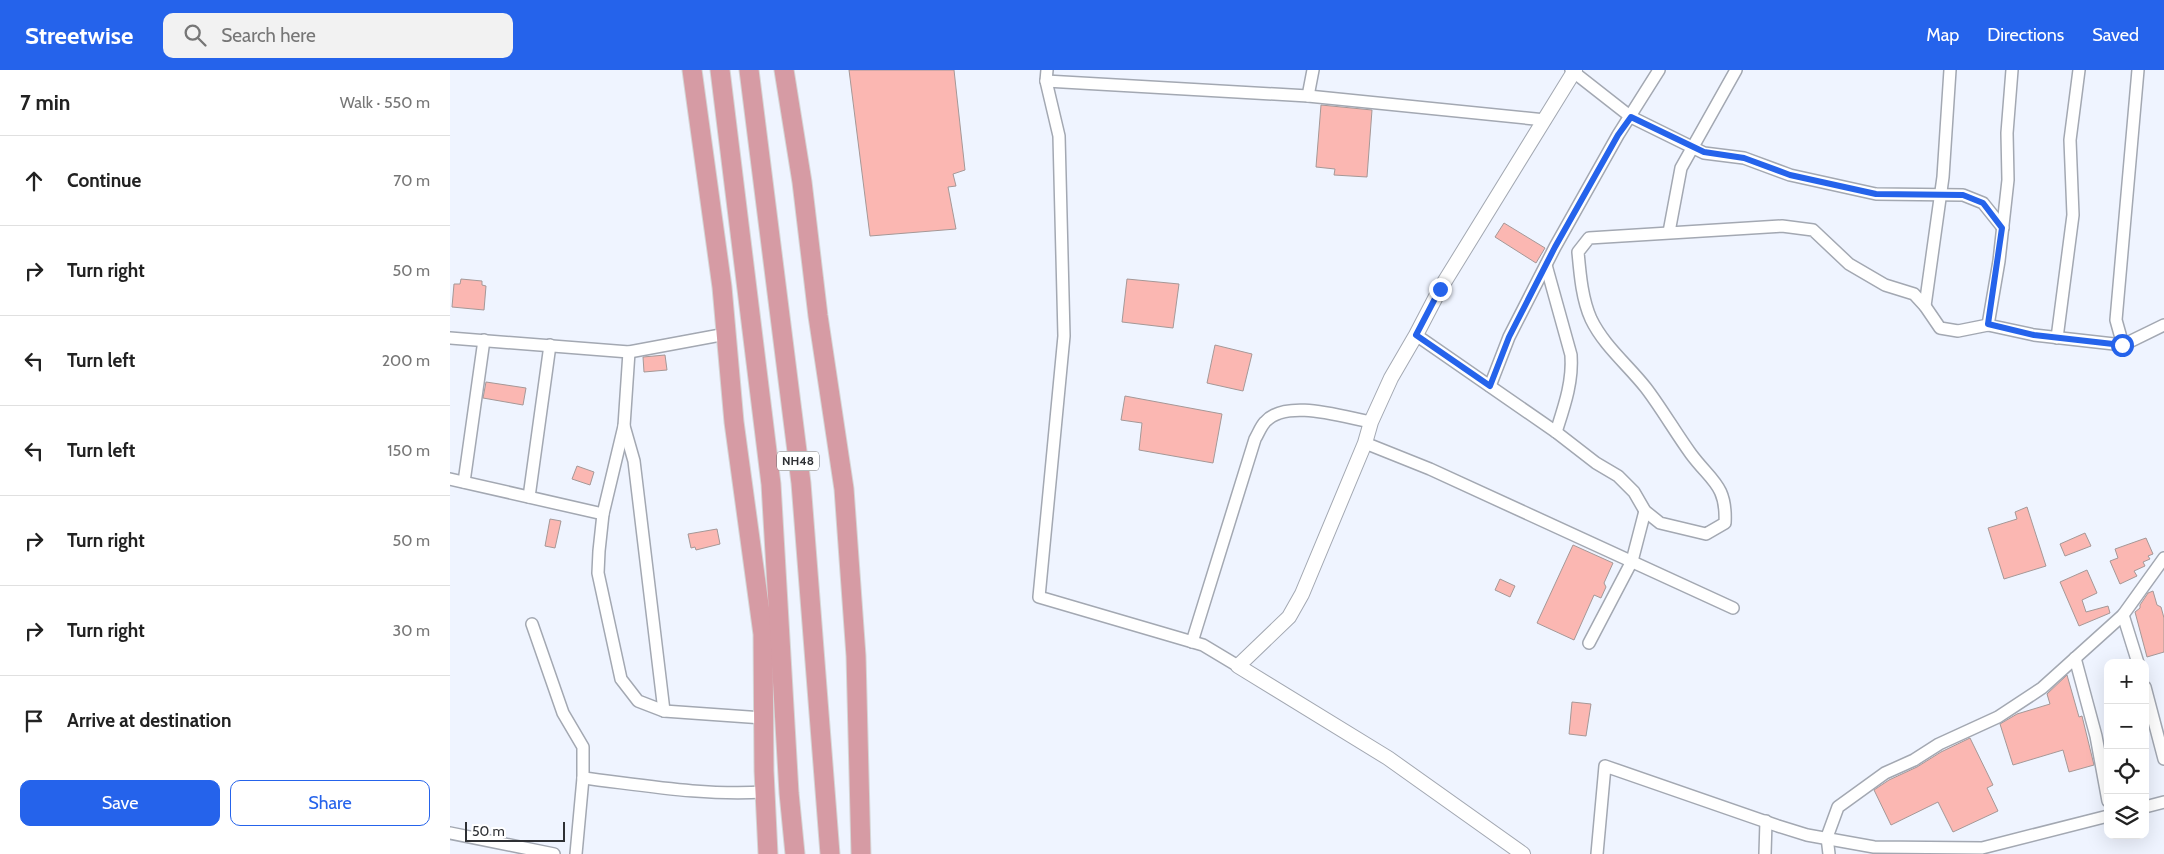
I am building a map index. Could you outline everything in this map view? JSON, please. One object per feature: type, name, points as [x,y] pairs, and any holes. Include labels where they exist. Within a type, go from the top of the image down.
[{"type":"highway","points":[[692,70],[722,287],[734,422],[763,634],[764,792],[768,854]]},
{"type":"highway","name":"NH48","points":[[720,70],[771,484],[788,784],[795,854]]},
{"type":"highway","name":"NH48","points":[[750,70],[801,484],[830,854]]},
{"type":"highway","points":[[784,70],[802,182],[818,316],[844,489],[856,656],[861,854]]},
{"type":"street","points":[[1308,96],[1312,70]]},
{"type":"street","points":[[1490,386],[1509,337],[1546,265],[1618,135],[1659,70]]},
{"type":"street","points":[[1669,232],[1681,168],[1736,70]]},
{"type":"street","points":[[1925,306],[1941,196],[1950,70]]},
{"type":"street","points":[[1988,324],[2008,180],[2007,133],[2012,70]]},
{"type":"street","points":[[2057,338],[2073,215],[2070,140],[2080,70]]},
{"type":"street","points":[[2122,345],[2116,320],[2138,70]]},
{"type":"street","points":[[1238,666],[1289,617],[1302,594],[1365,443],[1371,422],[1391,378],[1440,289],[1545,120],[1573,71],[1631,117],[1704,152],[1744,158],[1790,175],[1876,194],[1963,195],[1983,203],[2002,228]]},
{"type":"street","points":[[1523,854],[1388,758],[1203,645],[1039,597],[1064,336],[1059,136],[1047,76],[1308,96],[1545,120]]},
{"type":"street","points":[[1416,335],[1556,432],[1596,463],[1618,476],[1634,492],[1645,511],[1660,523],[1706,534],[1725,523],[1726,511],[1722,492],[1691,454],[1646,388],[1606,344],[1591,319],[1581,280],[1578,252],[1589,238],[1782,226],[1813,230],[1849,264],[1885,285],[1914,294],[1940,328],[1958,331],[1988,324],[2034,335],[2122,345],[2164,325]]},
{"type":"street","points":[[1546,265],[1571,355],[1572,369],[1556,432]]},
{"type":"street","points":[[450,338],[629,352],[726,334]]},
{"type":"street","points":[[464,482],[484,340]]},
{"type":"street","points":[[529,497],[550,345]]},
{"type":"street","points":[[629,352],[624,426],[603,514],[598,573],[621,679],[638,701],[664,711],[763,718]]},
{"type":"street","points":[[1192,642],[1255,439],[1264,422],[1275,414],[1287,410],[1301,410],[1371,422]]},
{"type":"street","points":[[624,426],[634,461],[664,711]]},
{"type":"street","points":[[1365,443],[1430,469],[1733,608]]},
{"type":"street","points":[[450,479],[603,514]]},
{"type":"street","points":[[1589,643],[1632,561],[1645,511]]},
{"type":"street","points":[[1829,854],[1827,837],[1838,807],[1884,773],[1914,760],[1939,744],[1998,717],[2042,688],[2123,614],[2164,558]]},
{"type":"street","points":[[2123,614],[2137,659]]},
{"type":"street","points":[[532,624],[563,713],[583,747],[583,778],[576,854]]},
{"type":"street","points":[[2075,658],[2096,736],[2107,794]]},
{"type":"street","points":[[2149,702],[2164,759]]},
{"type":"street","points":[[1597,854],[1605,766],[1807,835],[1827,837],[1874,850],[1982,851],[2104,817]]},
{"type":"street","points":[[583,778],[697,791],[746,794],[764,792]]},
{"type":"street","points":[[2149,806],[2164,802]]},
{"type":"street","points":[[1765,854],[1766,822]]},
{"type":"street","points":[[450,833],[554,854]]},
{"type":"building","points":[[849,70],[954,70],[965,170],[953,174],[956,186],[948,187],[956,229],[870,236]]},
{"type":"building","points":[[1321,105],[1372,110],[1367,177],[1334,175],[1335,169],[1316,167]]},
{"type":"building","points":[[1504,223],[1545,248],[1536,263],[1495,237]]},
{"type":"building","points":[[461,279],[482,281],[482,285],[486,286],[484,310],[452,307],[454,284],[460,284]]},
{"type":"building","points":[[1127,279],[1179,284],[1173,328],[1122,322]]},
{"type":"building","points":[[1215,345],[1252,354],[1243,391],[1207,383]]},
{"type":"building","points":[[665,355],[667,370],[644,372],[643,357]]},
{"type":"building","points":[[486,382],[526,388],[523,405],[483,398]]},
{"type":"building","points":[[1125,396],[1222,414],[1213,463],[1139,450],[1142,423],[1121,420]]},
{"type":"building","points":[[577,466],[594,472],[590,485],[572,479]]},
{"type":"building","points":[[2027,507],[2046,566],[2004,579],[1988,528],[2017,519],[2015,512]]},
{"type":"building","points":[[550,519],[561,521],[555,548],[545,546]]},
{"type":"building","points":[[717,529],[720,544],[696,550],[695,547],[691,548],[688,534]]},
{"type":"building","points":[[2085,533],[2091,546],[2065,556],[2060,544]]},
{"type":"building","points":[[2146,538],[2153,554],[2148,556],[2150,559],[2143,562],[2145,566],[2134,571],[2137,576],[2120,584],[2110,561],[2118,558],[2115,549]]},
{"type":"building","points":[[1573,545],[1613,563],[1604,583],[1606,587],[1601,598],[1594,595],[1574,640],[1537,623]]},
{"type":"building","points":[[2087,570],[2097,593],[2082,600],[2086,612],[2108,606],[2110,613],[2079,626],[2060,582]]},
{"type":"building","points":[[1500,579],[1515,586],[1510,597],[1495,590]]},
{"type":"building","points":[[2153,591],[2157,605],[2161,607],[2164,618],[2164,652],[2147,657],[2135,612],[2140,608],[2148,593]]},
{"type":"building","points":[[2067,675],[2079,717],[2082,716],[2094,765],[2069,772],[2063,750],[2013,765],[2000,724],[2017,714],[2050,704],[2047,694]]},
{"type":"building","points":[[1572,702],[1591,704],[1586,736],[1569,734]]},
{"type":"building","points":[[1970,738],[1993,785],[1987,788],[1998,811],[1953,832],[1938,802],[1891,825],[1874,790],[1889,780]]},
{"type":"route","points":[[1440,289],[1416,335],[1490,386],[1509,337],[1555,247],[1618,135],[1631,117],[1704,152],[1744,158],[1790,175],[1876,194],[1963,195],[1983,203],[2002,228],[1999,261],[1988,324],[2034,335],[2122,345]]}]
